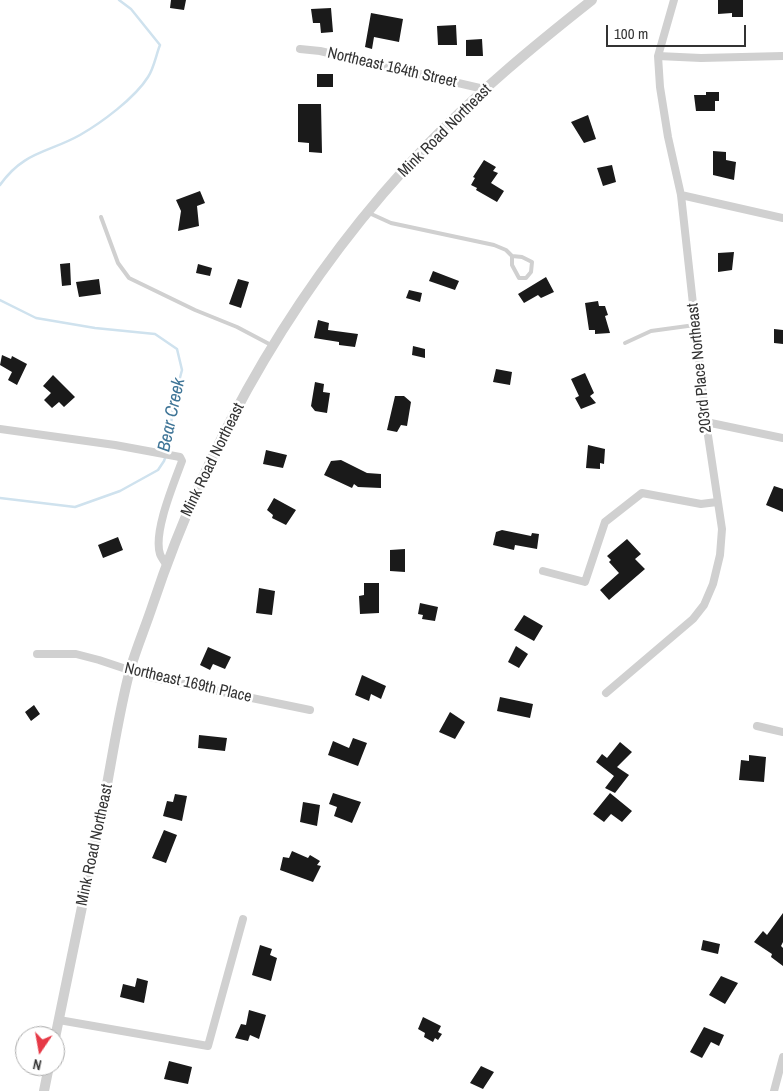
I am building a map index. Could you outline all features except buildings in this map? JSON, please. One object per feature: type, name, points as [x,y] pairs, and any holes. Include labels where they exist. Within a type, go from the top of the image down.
[{"type":"street","name":"Mink Road Northeast","points":[[58,1026],[130,670],[166,564],[206,469],[238,406],[306,294],[368,213],[430,142],[484,89],[524,54],[592,0]]},
{"type":"street","name":"203rd Place Northeast","points":[[606,692],[693,620],[704,604],[713,584],[720,555],[722,529],[706,422],[681,195],[668,137],[660,87],[658,56],[674,0]]},
{"type":"street","name":"Northeast 164th Street","points":[[300,49],[484,89]]},
{"type":"street","points":[[658,56],[701,58],[783,56]]},
{"type":"street","points":[[681,195],[783,218]]},
{"type":"street","points":[[706,422],[783,438]]},
{"type":"street","points":[[0,429],[180,457],[182,461],[163,514],[159,540],[160,553],[166,564]]},
{"type":"street","points":[[543,571],[585,582],[605,522],[642,493],[701,504],[717,502]]},
{"type":"street","name":"Northeast 169th Place","points":[[36,654],[76,654],[150,677],[310,710]]},
{"type":"street","points":[[757,726],[783,732]]},
{"type":"street","points":[[59,1020],[208,1046],[243,918]]},
{"type":"street","points":[[774,1091],[783,1058]]},
{"type":"street","points":[[44,1091],[47,1076]]},
{"type":"lane","points":[[368,213],[390,223],[494,244],[506,250],[512,256],[522,257],[532,262],[531,272],[526,278],[519,278],[512,265],[512,256]]},
{"type":"lane","points":[[101,216],[118,263],[129,278],[195,310],[237,327],[273,346]]},
{"type":"lane","points":[[626,343],[651,331],[695,325]]},
{"type":"waterway","name":"Bear Creek","points":[[0,185],[18,165],[27,159],[68,141],[98,124],[135,93],[148,77],[160,45],[131,9],[119,0]]},
{"type":"waterway","name":"Bear Creek","points":[[0,300],[36,318],[95,328],[155,334],[177,349],[182,370],[173,404],[169,447],[164,461],[158,470],[120,491],[75,507],[0,498]]}]
